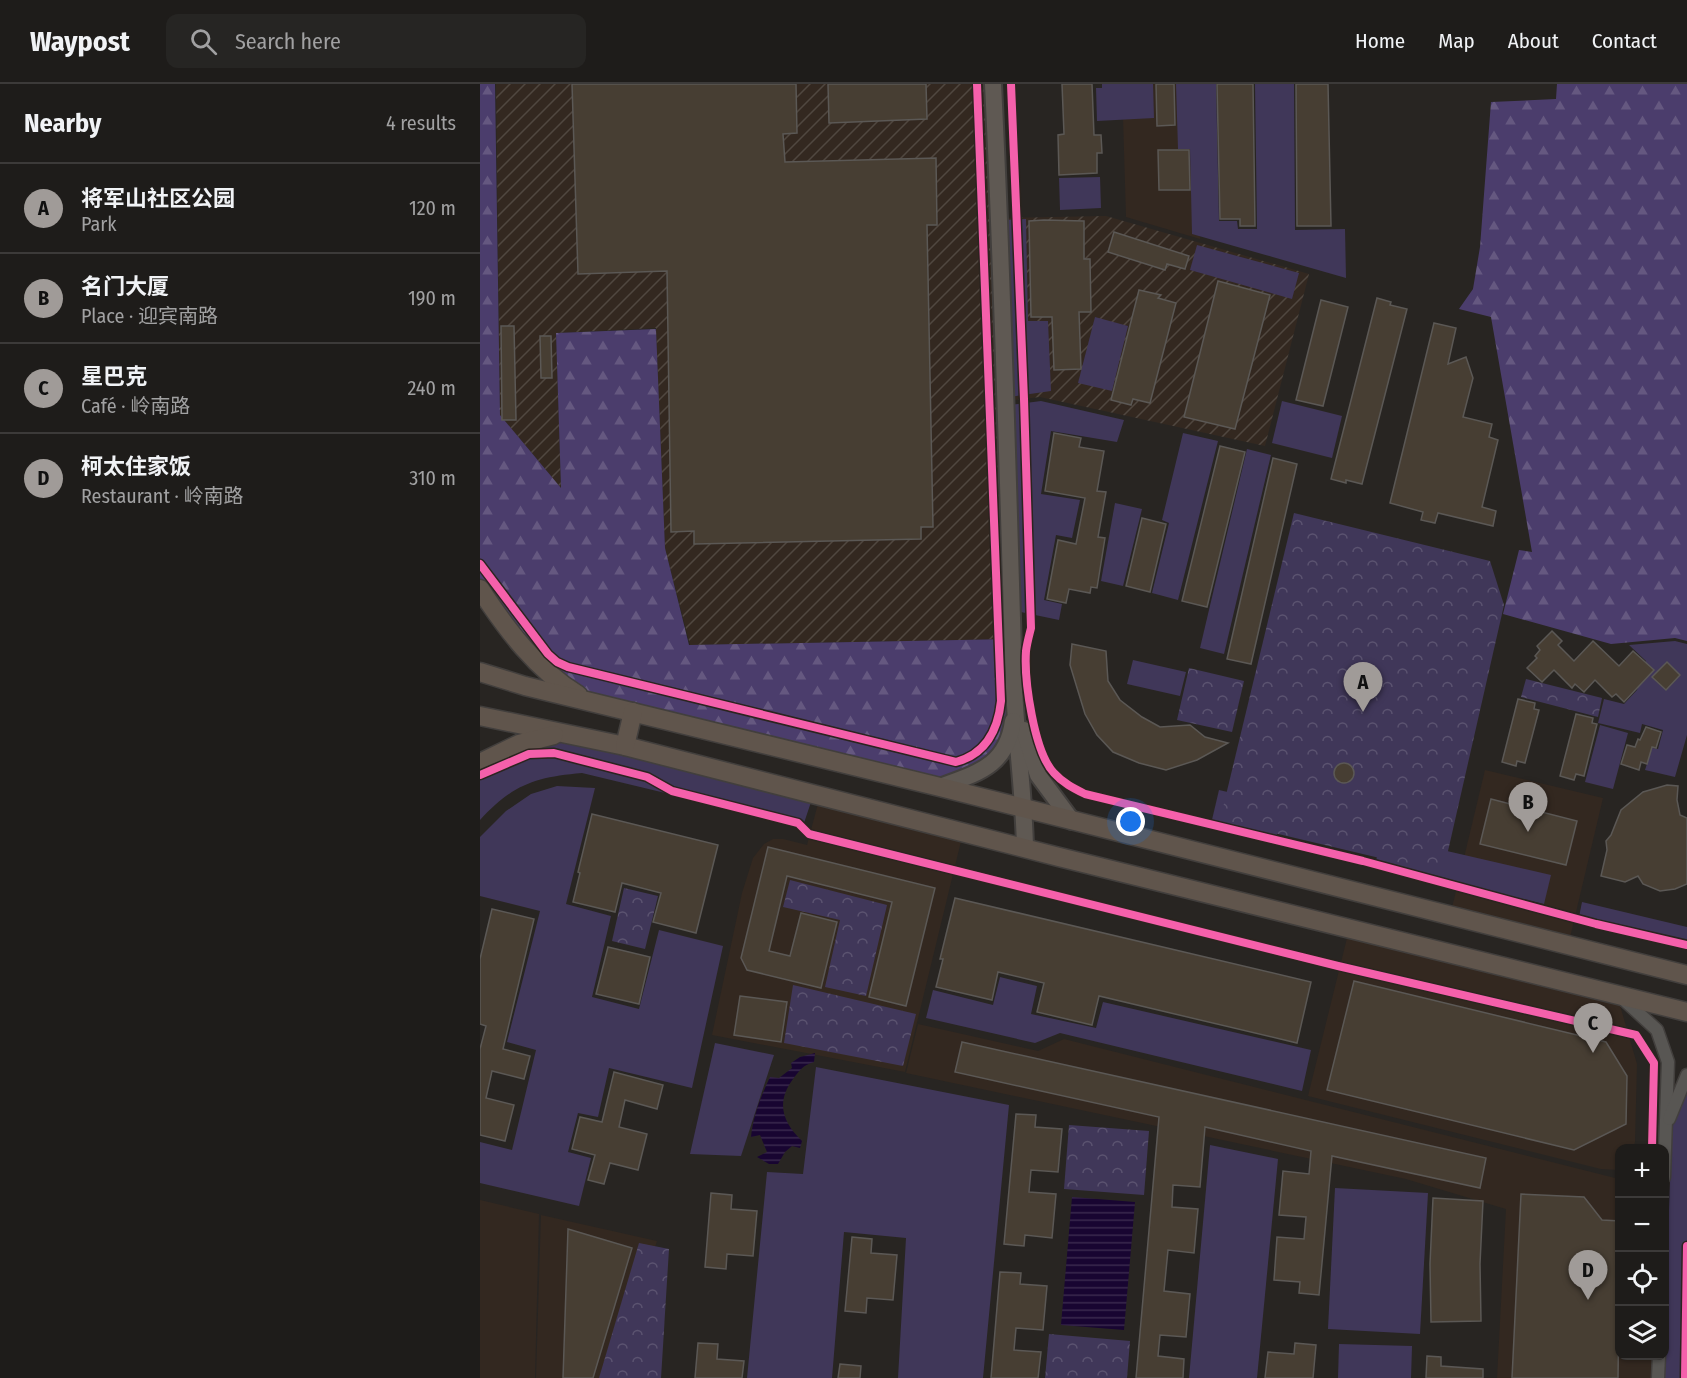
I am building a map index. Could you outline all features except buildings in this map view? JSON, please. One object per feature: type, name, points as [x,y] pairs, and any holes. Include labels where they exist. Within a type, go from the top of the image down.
[{"type":"main road","points":[[993,84],[1000,217],[1015,702],[1025,809],[1025,848]]},
{"type":"main road","points":[[480,589],[527,653],[547,673],[590,702]]},
{"type":"main road","points":[[480,672],[525,686],[1687,975]]},
{"type":"main road","points":[[480,680],[525,686]]},
{"type":"main road","points":[[940,788],[987,768],[1010,739],[1015,702]]},
{"type":"main road","points":[[1015,702],[1038,775],[1072,821]]},
{"type":"main road","points":[[625,746],[633,712]]},
{"type":"main road","points":[[480,716],[625,746],[1687,1012]]},
{"type":"main road","points":[[480,763],[504,750],[533,739],[564,734]]},
{"type":"street","points":[[1618,993],[1657,1030],[1668,1062],[1666,1144]]},
{"type":"street","points":[[1666,1125],[1687,1075]]},
{"type":"street","points":[[1658,1378],[1659,1360]]},
{"type":"shaded area","points":[[496,84],[991,84],[1010,639],[690,645],[665,548],[656,328],[556,333],[561,488],[500,415]]},
{"type":"shaded area","points":[[1122,84],[1197,84],[1200,239],[1126,217]]},
{"type":"shaded area","points":[[1106,216],[1309,274],[1265,446],[1040,397],[1006,401],[1001,218]]},
{"type":"shaded area","points":[[1485,770],[1603,798],[1568,946],[1450,916]]},
{"type":"shaded area","points":[[820,796],[963,833],[905,1072],[712,1035],[742,893],[753,858],[764,844],[773,839],[807,845]]},
{"type":"shaded area","points":[[1349,930],[1617,995],[1637,1064],[1635,1142],[1634,1144],[1615,1144],[1615,1170],[1601,1169],[1308,1096]]},
{"type":"shaded area","points":[[918,1024],[1038,1051],[1064,1039],[1615,1178],[1615,1360],[1655,1360],[1654,1378],[1497,1378],[1506,1209],[1406,1179],[906,1073]]},
{"type":"shaded area","points":[[815,1053],[814,1062],[800,1070],[784,1096],[786,1119],[802,1141],[800,1148],[792,1146],[785,1152],[778,1164],[769,1164],[757,1157],[767,1152],[760,1135],[751,1137],[764,1091],[770,1077],[779,1078],[792,1068],[791,1063],[800,1057]]},
{"type":"shaded area","points":[[1072,1197],[1135,1202],[1124,1330],[1061,1325]]},
{"type":"shaded area","points":[[480,1200],[539,1214],[535,1378],[480,1378]]},
{"type":"shaded area","points":[[541,1215],[657,1241],[613,1378],[536,1378]]},
{"type":"green space","points":[[480,84],[495,84],[500,415],[561,488],[556,333],[656,329],[665,548],[689,645],[1012,639],[1009,739],[987,768],[940,786],[633,711],[565,686],[480,588]]},
{"type":"green space","points":[[1102,84],[1153,84],[1154,118],[1097,121],[1096,88],[1102,88]]},
{"type":"green space","points":[[1176,84],[1216,84],[1219,221],[1237,221],[1238,229],[1257,229],[1255,84],[1294,84],[1295,230],[1345,229],[1346,278],[1192,234],[1190,149],[1178,149]]},
{"type":"green space","points":[[1557,84],[1687,84],[1687,641],[1675,638],[1611,644],[1503,614],[1519,550],[1532,552],[1491,317],[1459,309],[1473,289],[1480,247],[1491,102],[1556,99]]},
{"type":"green space","points":[[1100,177],[1101,208],[1060,210],[1059,178]]},
{"type":"green space","points":[[1026,219],[1028,321],[1048,321],[1051,391],[1009,397],[1003,220]]},
{"type":"green space","points":[[1197,245],[1299,273],[1292,299],[1190,270]]},
{"type":"green space","points":[[1095,317],[1128,326],[1112,391],[1078,383]]},
{"type":"green space","points":[[1041,401],[1124,420],[1117,442],[1051,431],[1041,494],[1080,500],[1072,538],[1056,535],[1044,600],[1062,604],[1059,620],[1016,611],[1009,405]]},
{"type":"green space","points":[[1282,401],[1342,416],[1332,458],[1272,443]]},
{"type":"green space","points":[[1183,433],[1218,441],[1178,600],[1152,593],[1169,523],[1162,520]]},
{"type":"green space","points":[[1247,449],[1271,455],[1224,654],[1200,648]]},
{"type":"green space","points":[[1115,503],[1142,509],[1123,586],[1101,581]]},
{"type":"green space","points":[[1294,513],[1490,561],[1504,605],[1443,873],[1220,820]]},
{"type":"green space","points":[[1675,641],[1687,644],[1687,735],[1675,777],[1645,770],[1652,748],[1658,749],[1663,730],[1642,724],[1640,733],[1598,723],[1604,699],[1624,704],[1637,690],[1646,661],[1629,645]]},
{"type":"green space","points":[[1133,660],[1186,672],[1180,696],[1127,684]]},
{"type":"green space","points":[[1189,668],[1244,681],[1232,732],[1177,720]]},
{"type":"green space","points":[[1526,679],[1602,698],[1598,717],[1521,697]]},
{"type":"green space","points":[[1600,725],[1628,733],[1613,789],[1585,782]]},
{"type":"green space","points":[[565,739],[812,799],[803,826],[582,773],[551,777],[525,785],[503,798],[480,820],[480,771],[509,754]]},
{"type":"green space","points":[[557,786],[595,788],[566,904],[611,916],[592,997],[639,1009],[659,930],[723,946],[692,1088],[609,1068],[598,1117],[578,1113],[568,1152],[591,1158],[579,1206],[480,1183],[480,1142],[512,1150],[536,1050],[507,1042],[540,911],[480,896],[480,837],[506,811],[531,794]]},
{"type":"green space","points":[[1219,790],[1284,805],[1276,839],[1211,824]]},
{"type":"green space","points":[[1382,836],[1551,875],[1544,904],[1375,865]]},
{"type":"green space","points":[[790,880],[887,905],[866,996],[825,987],[840,920],[783,907]]},
{"type":"green space","points":[[624,888],[658,896],[645,949],[612,941]]},
{"type":"green space","points":[[1582,902],[1687,927],[1687,942],[1579,917]]},
{"type":"green space","points":[[1000,977],[1037,986],[1031,1014],[1096,1028],[1103,1002],[1311,1050],[1302,1091],[1060,1033],[1035,1043],[926,1018],[933,990],[993,1005]]},
{"type":"green space","points":[[793,985],[916,1014],[903,1066],[784,1043]]},
{"type":"green space","points":[[715,1043],[774,1055],[741,1156],[690,1154]]},
{"type":"green space","points":[[816,1067],[1009,1105],[983,1378],[898,1378],[906,1238],[844,1232],[832,1378],[747,1378],[767,1172],[803,1174]]},
{"type":"green space","points":[[1687,1091],[1687,1378],[1663,1378],[1664,1360],[1669,1360],[1669,1210],[1672,1126]]},
{"type":"green space","points":[[1069,1125],[1149,1131],[1144,1195],[1064,1189]]},
{"type":"green space","points":[[1210,1145],[1278,1159],[1257,1378],[1189,1378]]},
{"type":"green space","points":[[1335,1188],[1428,1193],[1420,1334],[1328,1329]]},
{"type":"green space","points":[[639,1243],[669,1249],[661,1378],[599,1378]]},
{"type":"green space","points":[[1049,1334],[1130,1341],[1127,1378],[1045,1378]]},
{"type":"green space","points":[[1339,1344],[1412,1346],[1411,1378],[1338,1378]]},
{"type":"cycle path","points":[[480,564],[548,654],[557,662],[568,667],[956,762],[983,747],[997,722],[1001,701],[977,84]]},
{"type":"cycle path","points":[[1011,84],[1031,628],[1026,664],[1036,733],[1047,763],[1054,773],[1085,794],[1363,861],[1596,924],[1687,945]]},
{"type":"cycle path","points":[[480,775],[529,754],[554,753],[647,777],[672,791],[798,823],[809,834],[1338,966],[1636,1035],[1654,1063],[1652,1144]]},
{"type":"cycle path","points":[[1685,1378],[1687,1246]]},
{"type":"place","name":"将军山社区公园","points":[[1363,712]]},
{"type":"place","name":"名门大厦","points":[[1528,832]]},
{"type":"place","name":"星巴克","points":[[1593,1053]]},
{"type":"place","name":"柯太住家饭","points":[[1588,1300]]}]
